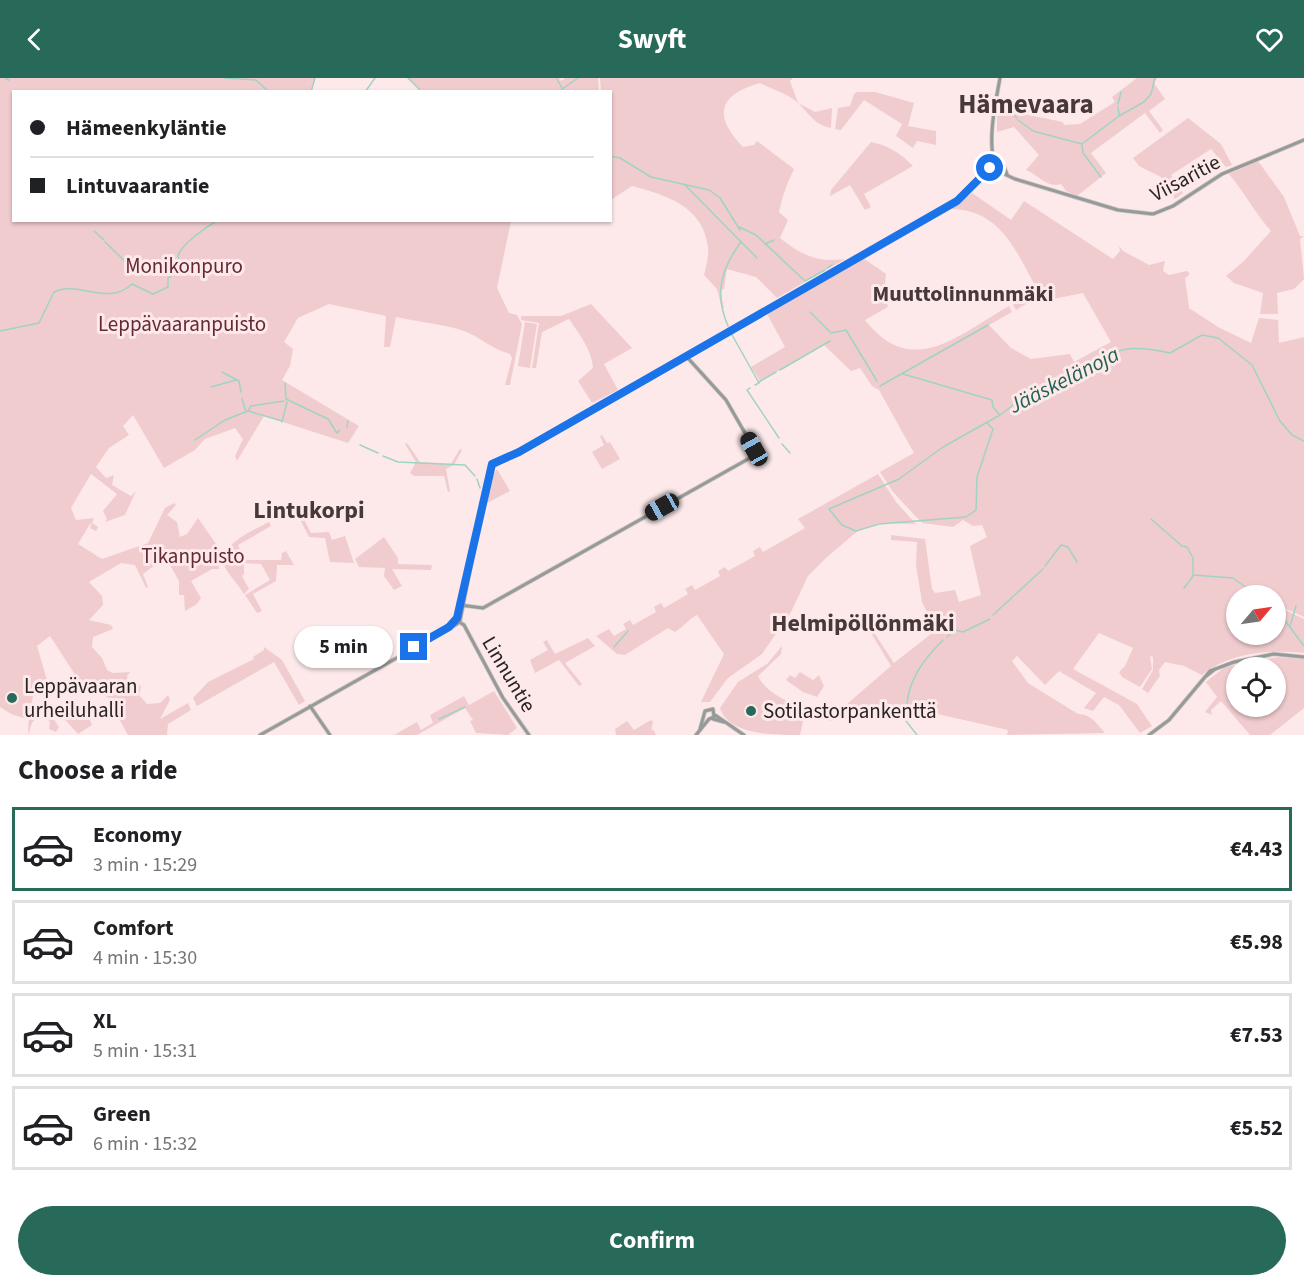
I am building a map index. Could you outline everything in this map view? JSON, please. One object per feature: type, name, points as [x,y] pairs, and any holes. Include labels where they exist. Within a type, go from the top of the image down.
[{"type":"street","points":[[995,173],[992,154],[994,110],[1000,78]]},
{"type":"street","name":"Viisaritie","points":[[1003,171],[1008,176],[1113,208],[1151,214],[1173,206],[1222,174],[1304,140]]},
{"type":"street","points":[[260,735],[457,622],[490,468],[957,201],[969,192],[983,173],[995,164],[1003,164],[1003,171],[983,173]]},
{"type":"street","points":[[461,605],[483,608],[757,454],[726,400],[686,356]]},
{"type":"street","name":"Linnuntie","points":[[457,622],[465,628],[503,698],[529,735]]},
{"type":"street","points":[[1144,735],[1150,733],[1172,715],[1205,677],[1217,668],[1274,654],[1304,657]]},
{"type":"street","points":[[310,706],[330,735]]},
{"type":"street","points":[[724,722],[709,718],[704,712],[708,708],[714,709],[724,722],[744,735]]},
{"type":"street","points":[[696,735],[709,718],[716,714]]},
{"type":"green space","name":"Leppävaaranpuisto","points":[[0,78],[315,78],[312,90],[12,90],[12,222],[511,222],[497,288],[509,313],[517,315],[522,324],[510,385],[505,385],[512,358],[510,354],[464,331],[396,317],[390,347],[384,347],[386,316],[329,304],[298,318],[284,342],[293,349],[290,366],[282,380],[359,426],[348,443],[264,416],[237,461],[235,456],[243,439],[235,428],[205,439],[195,450],[164,468],[133,415],[123,426],[129,435],[109,448],[96,467],[106,478],[114,475],[112,485],[131,496],[136,491],[125,515],[105,522],[107,519],[103,511],[117,494],[91,474],[71,508],[76,520],[94,518],[78,544],[102,559],[148,543],[165,508],[174,503],[176,505],[167,515],[177,522],[180,537],[187,534],[198,518],[218,547],[219,569],[212,569],[191,581],[201,598],[197,604],[185,611],[184,595],[179,595],[179,581],[170,565],[155,565],[143,574],[148,587],[146,588],[135,565],[121,563],[89,582],[102,596],[103,605],[89,620],[111,625],[113,629],[93,637],[92,647],[102,658],[107,670],[113,673],[130,672],[127,676],[128,683],[137,683],[141,687],[139,695],[147,704],[160,703],[168,695],[170,700],[160,719],[188,703],[191,710],[168,724],[167,735],[128,735],[117,715],[107,708],[113,707],[109,698],[87,686],[83,687],[50,636],[37,646],[47,680],[35,686],[31,706],[24,718],[0,707]]},
{"type":"green space","points":[[408,78],[559,78],[561,81],[565,78],[598,78],[599,90],[421,90]]},
{"type":"green space","points":[[600,78],[793,78],[790,81],[798,103],[785,94],[760,83],[746,88],[728,100],[724,116],[733,136],[743,147],[754,145],[757,141],[794,169],[779,212],[788,220],[780,238],[795,249],[818,259],[845,259],[777,298],[756,277],[727,269],[724,289],[720,290],[724,308],[722,309],[717,289],[704,275],[708,250],[705,233],[691,212],[670,198],[632,186],[612,199],[612,90],[601,90]]},
{"type":"green space","points":[[1137,78],[1157,78],[1154,83],[1165,99],[1149,111],[1163,130],[1160,133],[1145,113],[1091,153],[1106,173],[1077,196],[1066,191],[1061,184],[1052,185],[1026,170],[1039,155],[1014,127],[997,132],[997,115],[1002,102],[1020,106],[1019,113],[1063,122],[1064,125],[1080,124],[1115,102],[1112,97]]},
{"type":"green space","points":[[857,92],[875,92],[914,103],[908,126],[936,131],[936,145],[917,141],[913,148],[896,136],[902,124],[864,100],[841,130],[835,129],[838,108],[850,106]]},
{"type":"green space","points":[[798,103],[815,112],[832,108],[831,128],[816,121]]},
{"type":"green space","points":[[1188,118],[1221,144],[1232,165],[1226,167],[1211,149],[1171,175],[1183,193],[1175,199],[1161,177],[1139,166],[1133,158]]},
{"type":"green space","points":[[871,142],[894,151],[913,166],[864,194],[871,207],[865,210],[850,185],[830,196],[831,190]]},
{"type":"green space","points":[[1258,161],[1284,197],[1300,236],[1304,236],[1300,239],[1304,279],[1294,289],[1277,293],[1278,314],[1260,314],[1263,293],[1234,283],[1226,276],[1243,262],[1271,231],[1229,174]]},
{"type":"green space","points":[[972,193],[1011,220],[1024,201],[1113,259],[1120,251],[1119,246],[1123,251],[1149,265],[1165,261],[1163,271],[1169,275],[1187,271],[1190,274],[1185,278],[1189,308],[1218,327],[1251,343],[1259,318],[1278,320],[1279,343],[1304,337],[1304,617],[1286,609],[1286,585],[1226,585],[1226,645],[1286,645],[1286,610],[1304,619],[1304,653],[1264,652],[1226,657],[1226,661],[1202,675],[1184,666],[1165,662],[1159,670],[1160,676],[1148,693],[1142,689],[1153,670],[1153,657],[1150,656],[1152,669],[1140,687],[1122,677],[1119,672],[1125,666],[1133,648],[1099,633],[1073,669],[1137,704],[1152,726],[1140,733],[1119,705],[1104,697],[1093,711],[1084,708],[1096,693],[1059,671],[1045,685],[1017,656],[1012,661],[1028,683],[1078,714],[1090,717],[1105,733],[1007,735],[1008,730],[898,705],[887,708],[879,706],[833,721],[804,716],[800,735],[753,732],[732,724],[725,717],[720,708],[738,682],[767,664],[782,646],[781,654],[758,676],[763,684],[791,703],[833,716],[891,666],[865,623],[867,622],[894,663],[936,630],[922,602],[916,565],[917,542],[891,540],[891,535],[925,539],[932,589],[935,593],[955,590],[959,602],[981,595],[970,546],[987,537],[982,525],[973,526],[963,520],[953,527],[922,523],[893,492],[880,472],[914,453],[879,390],[872,386],[860,368],[851,371],[824,345],[760,381],[751,367],[785,347],[767,314],[863,258],[886,274],[884,294],[888,307],[865,320],[883,338],[900,347],[918,350],[936,346],[972,329],[1009,306],[1012,312],[989,325],[1011,348],[1031,359],[1070,354],[1074,362],[1111,342],[1083,293],[1043,301],[1039,296],[1016,310],[1013,305],[1038,291],[1014,248],[995,225],[983,217],[968,211],[951,209]]},
{"type":"green space","points":[[591,304],[632,348],[604,364],[618,390],[592,403],[578,381],[593,368],[592,361],[584,342],[569,319],[542,332],[536,368],[532,368],[539,323],[521,320],[521,316],[561,316]]},
{"type":"green space","points":[[525,322],[537,324],[530,368],[518,366]]},
{"type":"green space","points":[[602,435],[607,443],[610,442],[620,459],[602,469],[592,452],[604,445],[600,436]]},
{"type":"green space","points":[[407,443],[420,462],[451,464],[460,449],[462,450],[454,465],[446,469],[450,491],[448,492],[444,476],[414,476],[410,473],[416,462],[405,444]]},
{"type":"green space","points":[[497,469],[510,491],[485,504],[491,478]]},
{"type":"green space","points":[[878,474],[896,502],[916,524],[879,523],[859,530],[827,557],[808,576],[791,612],[762,654],[728,678],[710,702],[701,702],[724,654],[697,615],[675,632],[668,628],[625,655],[617,654],[596,636],[609,629],[614,636],[626,629],[623,624],[630,620],[633,625],[656,612],[654,607],[661,603],[664,608],[688,594],[685,589],[692,585],[695,590],[720,576],[718,571],[725,567],[728,571],[755,556],[753,551],[760,547],[763,552],[805,528],[798,519]]},
{"type":"green space","points":[[297,506],[311,533],[329,532],[332,540],[345,536],[354,563],[330,562],[325,538],[309,537],[294,508]]},
{"type":"green space","points":[[269,522],[271,526],[238,545],[244,560],[281,560],[282,553],[286,551],[294,565],[277,565],[276,581],[253,594],[262,611],[257,613],[245,595],[270,580],[261,564],[244,563],[242,576],[249,589],[244,594],[227,571],[224,562],[225,554],[245,535]]},
{"type":"green space","points":[[92,523],[98,527],[96,531],[90,528]]},
{"type":"green space","points":[[384,537],[398,558],[398,564],[432,565],[431,570],[392,569],[402,586],[394,590],[384,576],[385,568],[359,567],[355,559]]},
{"type":"green space","points":[[588,638],[595,646],[565,663],[582,684],[579,686],[559,660],[535,673],[530,660],[548,650],[543,642],[547,640],[555,654]]},
{"type":"green space","points":[[264,647],[282,660],[305,701],[299,705],[274,662],[197,706],[193,698],[208,682],[254,659],[253,657],[264,650]]},
{"type":"green space","points":[[1286,658],[1304,659],[1304,708],[1270,735],[1250,735],[1235,717],[1286,717]]},
{"type":"green space","points":[[1226,667],[1226,707],[1221,701],[1211,710],[1212,715],[1205,712],[1217,697],[1206,682]]},
{"type":"green space","points":[[800,672],[813,680],[819,675],[824,686],[817,697],[803,692],[786,680],[790,675],[795,678]]},
{"type":"green space","points":[[494,691],[517,728],[508,735],[476,733],[470,721],[473,720],[465,708],[417,735],[394,735],[417,722],[421,730],[433,723],[430,715],[464,696],[469,705]]},
{"type":"green space","points":[[44,701],[90,720],[92,725],[78,734],[59,713],[50,714],[59,727],[56,732],[49,729],[50,723],[46,714],[41,712],[32,723],[28,735],[29,715]]},
{"type":"green space","points":[[651,720],[653,722],[651,731],[653,729],[656,735],[616,735],[615,729],[627,721],[634,730]]},
{"type":"waterway","points":[[5,78],[9,80]]},
{"type":"waterway","points":[[225,78],[256,80],[267,90]]},
{"type":"waterway","points":[[312,90],[315,78]]},
{"type":"waterway","points":[[366,90],[375,78]]},
{"type":"waterway","points":[[408,78],[420,90]]},
{"type":"waterway","points":[[561,90],[578,78]]},
{"type":"waterway","points":[[1018,120],[1033,131],[1082,144],[1119,116],[1144,102],[1151,94],[1155,78]]},
{"type":"waterway","points":[[557,79],[562,88]]},
{"type":"waterway","points":[[1118,104],[1121,92]]},
{"type":"waterway","points":[[1000,103],[1001,109],[1017,118]]},
{"type":"waterway","points":[[1118,107],[1119,115]]},
{"type":"waterway","points":[[1082,145],[1083,153],[1101,177]]},
{"type":"waterway","name":"Jääskelänoja","points":[[612,156],[620,158],[651,177],[709,190],[720,198],[740,230]]},
{"type":"waterway","name":"Jääskelänoja","points":[[685,185],[757,258]]},
{"type":"waterway","name":"Monikonpuro","points":[[0,331],[39,323],[54,292],[64,289],[113,293],[132,284],[153,294],[168,287],[168,278],[183,269],[178,258],[180,251],[195,236],[215,222]]},
{"type":"waterway","points":[[739,227],[756,235],[805,281],[825,270]]},
{"type":"waterway","points":[[94,231],[104,240]]},
{"type":"waterway","points":[[765,244],[774,240]]},
{"type":"waterway","points":[[105,242],[135,271]]},
{"type":"waterway","name":"Jääskelänoja","points":[[728,326],[721,303],[722,282],[724,272],[741,242]]},
{"type":"waterway","points":[[827,268],[832,265]]},
{"type":"waterway","points":[[810,312],[831,333],[846,330],[877,381]]},
{"type":"waterway","points":[[880,386],[988,325]]},
{"type":"waterway","name":"Jääskelänoja","points":[[731,333],[759,383],[755,385]]},
{"type":"waterway","name":"Jääskelänoja","points":[[987,423],[993,429],[977,477],[976,510],[966,517],[879,524],[856,531],[842,525],[829,509],[899,479],[943,447],[1000,415],[1033,390],[1064,375],[1072,374],[1118,351],[1139,349],[1170,353],[1202,335],[1218,338],[1252,365],[1280,421],[1292,435],[1304,441]]},
{"type":"waterway","points":[[780,370],[830,341]]},
{"type":"waterway","points":[[222,372],[239,381],[241,392]]},
{"type":"waterway","points":[[759,382],[776,372]]},
{"type":"waterway","points":[[903,374],[992,400],[993,407],[999,414]]},
{"type":"waterway","points":[[211,387],[236,380]]},
{"type":"waterway","points":[[285,383],[286,399],[328,419],[337,433],[340,430]]},
{"type":"waterway","name":"Jääskelänoja","points":[[750,388],[747,390],[779,438]]},
{"type":"waterway","points":[[242,399],[246,412]]},
{"type":"waterway","points":[[248,411],[251,406],[284,401]]},
{"type":"waterway","points":[[282,422],[287,402]]},
{"type":"waterway","points":[[195,440],[225,420],[248,411],[282,421]]},
{"type":"waterway","points":[[347,427],[348,421]]},
{"type":"waterway","name":"Jääskelänoja","points":[[782,444],[790,453]]},
{"type":"waterway","points":[[360,445],[378,453]]},
{"type":"waterway","points":[[383,456],[398,462],[465,465],[475,476]]},
{"type":"waterway","points":[[477,479],[480,488]]},
{"type":"waterway","points":[[1151,519],[1182,546],[1187,547],[1193,558],[1193,575],[1233,578],[1243,585]]},
{"type":"waterway","points":[[1045,566],[1061,545],[1068,547],[1077,562]]},
{"type":"waterway","points":[[993,615],[1043,569]]},
{"type":"waterway","points":[[1184,588],[1193,576]]},
{"type":"waterway","points":[[1290,626],[1296,606]]},
{"type":"waterway","points":[[947,637],[955,630],[963,632],[990,619]]},
{"type":"waterway","points":[[1286,622],[1304,646]]},
{"type":"waterway","points":[[614,647],[628,631]]},
{"type":"waterway","points":[[907,703],[911,685],[919,668],[943,640]]},
{"type":"waterway","points":[[439,719],[465,707]]},
{"type":"waterway","points":[[905,713],[903,717],[917,735]]},
{"type":"place","name":"Leppävaaran urheiluhalli","points":[[12,698]]},
{"type":"place","name":"Sotilastorpankenttä","points":[[751,711]]},
{"type":"district","name":"Hämevaara","points":[[1026,104]]},
{"type":"district","name":"Muuttolinnunmäki","points":[[963,294]]},
{"type":"district","name":"Lintukorpi","points":[[309,510]]},
{"type":"district","name":"Helmipöllönmäki","points":[[863,623]]},
{"type":"route","points":[[414,647],[449,627],[457,618],[492,464],[519,452],[957,201],[969,192],[985,170],[990,168]]},
{"type":"park label","name":"Tikanpuisto","points":[[193,556]]}]
